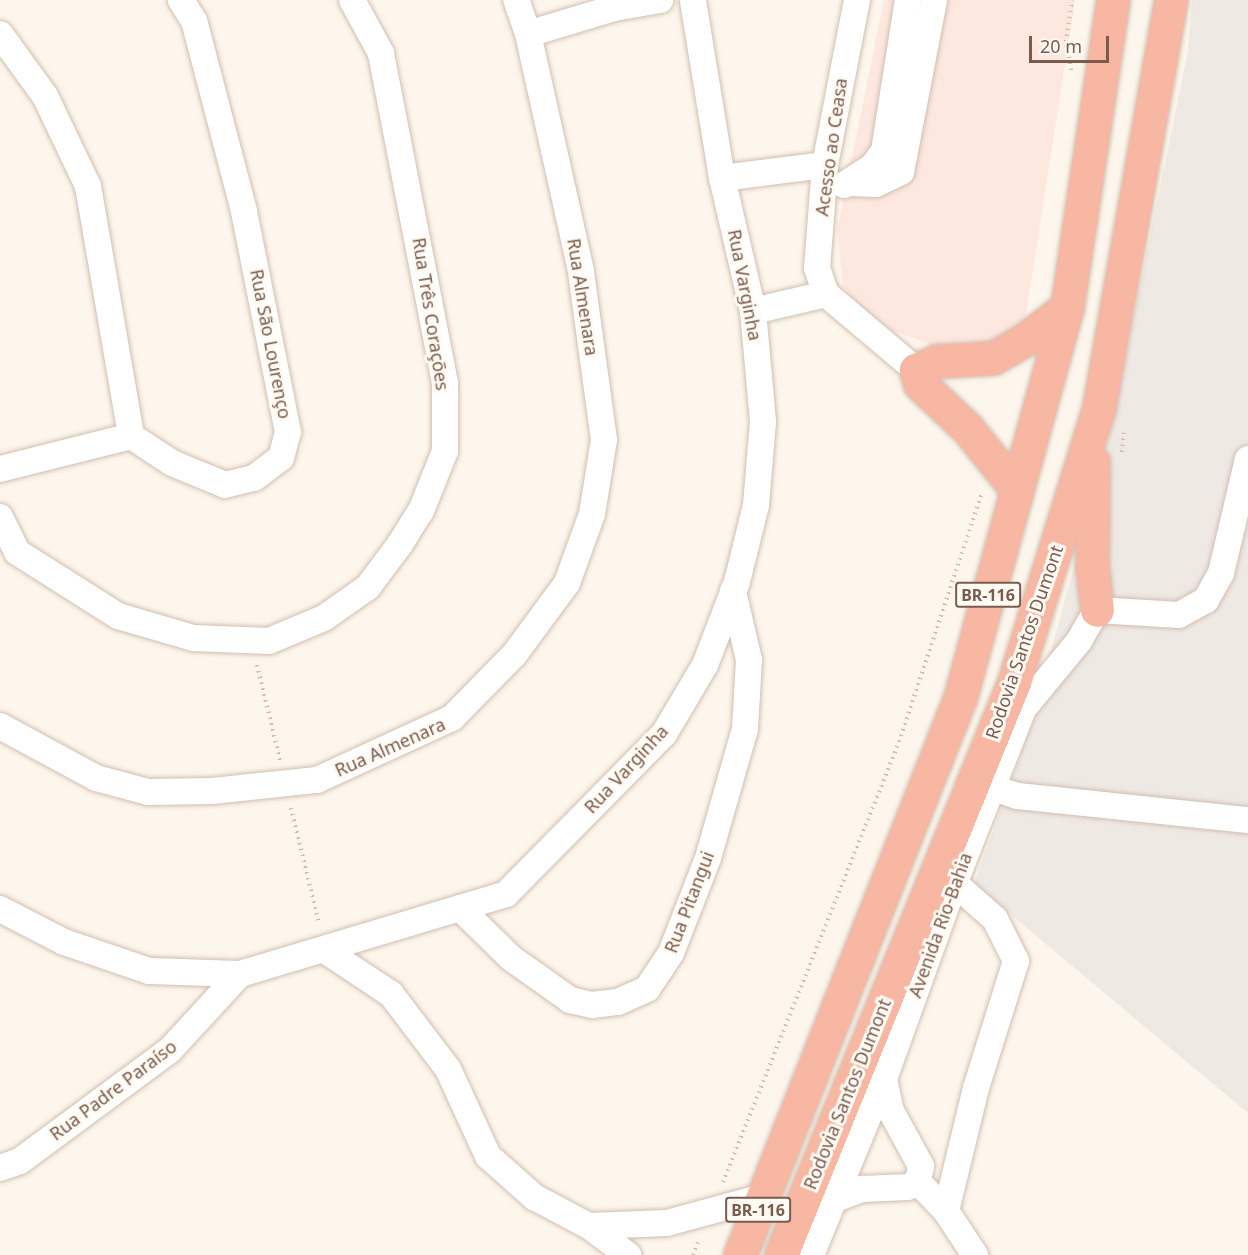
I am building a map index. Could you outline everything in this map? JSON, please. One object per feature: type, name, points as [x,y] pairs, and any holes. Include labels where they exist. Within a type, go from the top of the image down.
[{"type":"highway","name":"BR-116","points":[[740,1255],[960,698],[1067,307],[1113,0]]},
{"type":"highway","name":"Rodovia Santos Dumont","points":[[781,1255],[947,876],[981,791],[1100,407],[1171,0]]},
{"type":"highway","points":[[1017,489],[992,459],[920,384],[916,370],[937,361],[993,358],[1026,339],[1067,307]]},
{"type":"highway","points":[[1097,610],[1092,467],[1100,407]]},
{"type":"street","name":"Rua São Lourenço","points":[[131,436],[172,464],[225,485],[254,478],[281,458],[288,432],[244,211],[194,21],[181,0]]},
{"type":"street","name":"Rua Três Corações","points":[[0,517],[16,552],[118,616],[193,638],[269,641],[324,618],[368,587],[400,544],[421,511],[445,450],[445,383],[381,53],[352,0]]},
{"type":"street","name":"Rua Almenara","points":[[0,726],[96,778],[148,792],[212,791],[317,780],[452,718],[514,656],[567,584],[592,514],[604,440],[581,271],[528,34],[516,0]]},
{"type":"street","points":[[528,34],[613,4],[660,0]]},
{"type":"street","name":"Rua Varginha","points":[[0,909],[64,942],[149,971],[240,974],[326,951],[506,894],[664,734],[705,665],[733,591],[756,505],[763,421],[753,311],[722,178],[693,0]]},
{"type":"street","name":"Acesso ao Ceasa","points":[[826,294],[817,256],[825,165],[857,0]]},
{"type":"street","points":[[824,193],[850,183],[873,166],[884,151],[908,0]]},
{"type":"street","points":[[850,183],[876,184],[901,171],[934,0]]},
{"type":"street","points":[[0,34],[45,96],[88,186],[131,436],[0,470]]},
{"type":"street","points":[[722,178],[825,165]]},
{"type":"street","points":[[753,311],[826,294],[916,370]]},
{"type":"street","points":[[1248,459],[1221,573],[1206,600],[1179,615],[1097,610],[1079,641],[1023,709],[981,791],[1248,820]]},
{"type":"street","name":"Rua Pitangui","points":[[460,908],[511,958],[570,1000],[592,1005],[618,1002],[647,990],[671,953],[696,890],[746,729],[749,660],[733,591]]},
{"type":"street","points":[[946,1211],[976,1088],[1017,961],[995,919],[947,876]]},
{"type":"street","name":"Avenida Rio-Bahia","points":[[811,1255],[884,1079],[947,876]]},
{"type":"street","points":[[326,951],[391,994],[448,1069],[488,1156],[534,1197],[589,1226],[628,1255]]},
{"type":"street","name":"Rua Padre Paraíso","points":[[0,1168],[20,1161],[170,1050],[240,974]]},
{"type":"street","points":[[884,1079],[891,1111],[921,1166],[918,1182]]},
{"type":"street","points":[[918,1182],[946,1211],[975,1255]]},
{"type":"street","points":[[832,1255],[830,1207],[877,1186],[908,1187],[918,1182]]},
{"type":"street","points":[[589,1226],[667,1223],[763,1197]]},
{"type":"path","points":[[1072,0],[1066,42],[1072,75]]},
{"type":"path","points":[[693,1255],[901,736],[992,459]]},
{"type":"shaded area","points":[[884,0],[1075,0],[1025,321],[999,346],[953,353],[875,324],[843,286],[837,230]]},
{"type":"shaded area","points":[[1192,0],[1248,0],[1248,1113],[974,884],[1029,731],[1110,435],[1188,50]]}]
